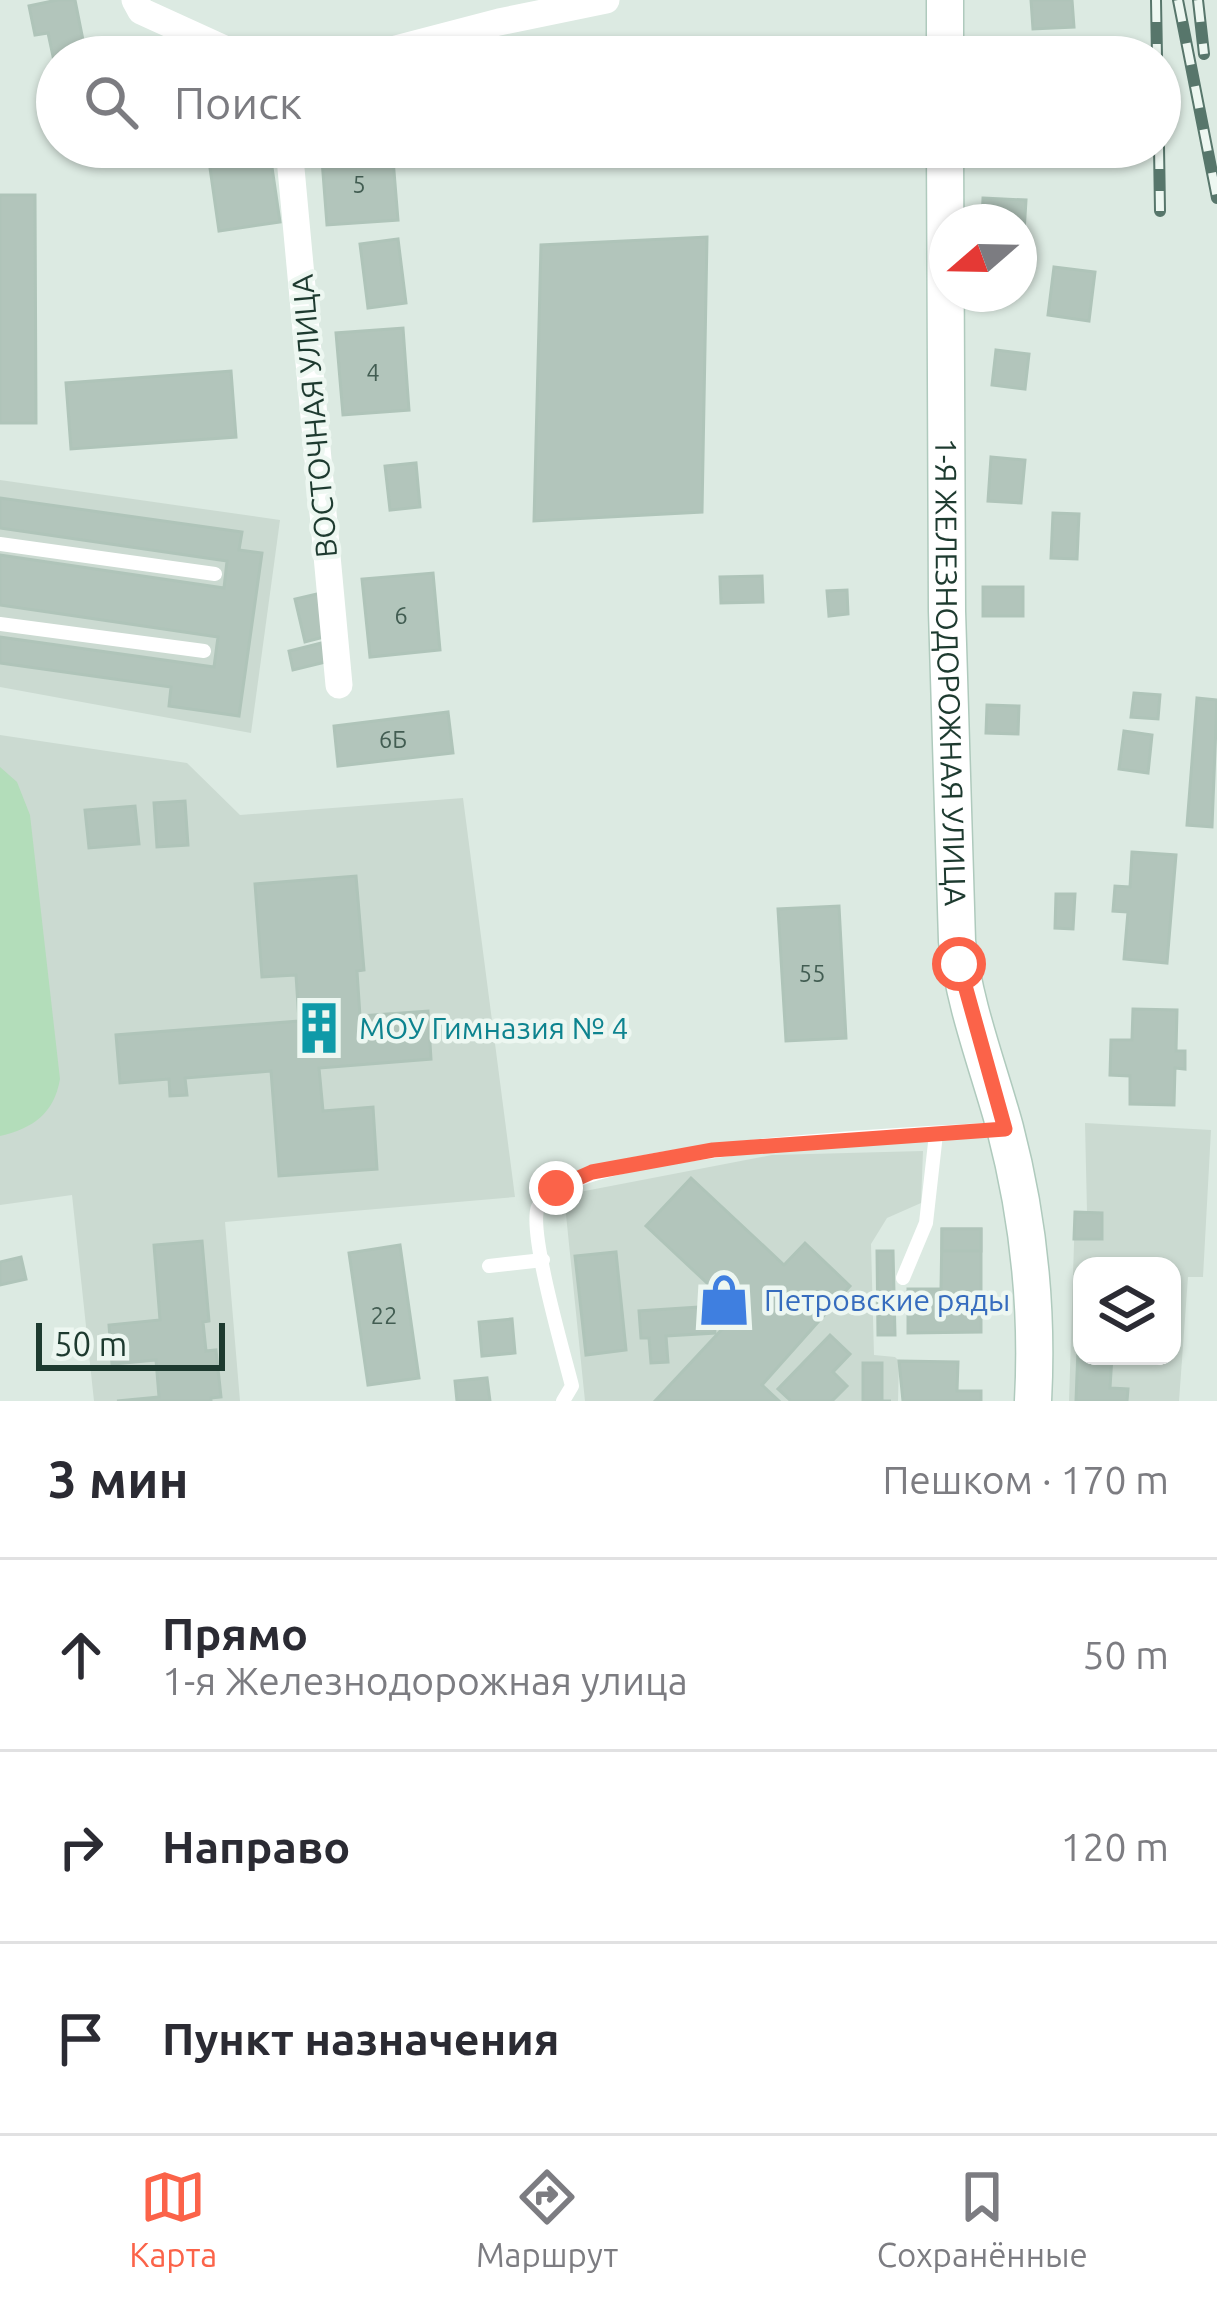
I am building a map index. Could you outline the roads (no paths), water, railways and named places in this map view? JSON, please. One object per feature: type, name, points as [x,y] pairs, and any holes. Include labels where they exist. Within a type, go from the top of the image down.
[{"type":"main road","points":[[945,0],[945,36]]},
{"type":"main road","name":"1-Я ЖЕЛЕЗНОДОРОЖНАЯ УЛИЦА","points":[[946,168],[947,611],[957,941],[1026,1228],[1033,1401]]},
{"type":"street","points":[[136,0],[141,11],[196,36]]},
{"type":"street","points":[[446,36],[606,0]]},
{"type":"street","name":"ВОСТОЧНАЯ УЛИЦА","points":[[291,168],[339,685]]},
{"type":"lane","points":[[0,544],[214,574]]},
{"type":"lane","points":[[0,624],[204,651]]},
{"type":"lane","points":[[563,1401],[572,1386],[537,1235],[538,1207],[556,1188],[592,1172],[713,1150],[1005,1129]]},
{"type":"lane","points":[[903,1278],[926,1223],[936,1134]]},
{"type":"lane","points":[[489,1266],[543,1260]]},
{"type":"railway","points":[[1156,0],[1157,36]]},
{"type":"railway","points":[[1178,0],[1217,198]]},
{"type":"railway","points":[[1198,0],[1204,54]]},
{"type":"railway","points":[[1159,168],[1160,211]]},
{"type":"place","name":"МОУ Гимназия № 4","points":[[319,1028]]},
{"type":"place","name":"Петровские ряды","points":[[724,1300]]}]
